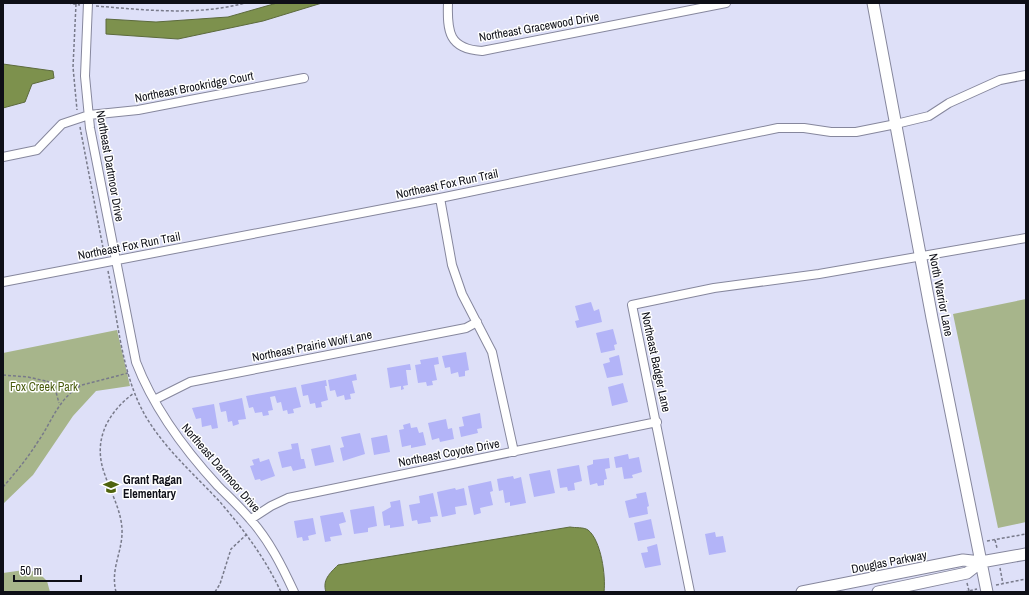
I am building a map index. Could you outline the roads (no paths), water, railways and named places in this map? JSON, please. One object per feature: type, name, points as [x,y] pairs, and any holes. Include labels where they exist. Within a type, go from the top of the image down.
[{"type":"street","name":"Northeast Gracewood Drive","points":[[448,3],[447,24],[453,40],[467,50],[482,51],[726,3]]},
{"type":"street","name":"North Warrior Lane","points":[[873,3],[920,255],[987,590]]},
{"type":"street","name":"Northeast Dartmoor Drive","points":[[88,4],[85,76],[90,128],[136,362],[143,380],[174,434],[190,455],[251,519],[282,566],[294,592]]},
{"type":"street","name":"Northeast Fox Run Trail","points":[[3,282],[440,198],[778,128],[804,128],[831,132],[856,132],[896,124],[929,116],[949,103],[1000,80],[1026,76]]},
{"type":"street","name":"Northeast Brookridge Court","points":[[3,157],[37,150],[62,124],[89,115],[138,110],[304,78]]},
{"type":"street","points":[[440,198],[452,265],[462,294],[492,352],[514,452]]},
{"type":"street","points":[[920,255],[1026,238]]},
{"type":"street","name":"Northeast Badger Lane","points":[[690,592],[657,422],[632,305],[714,288],[819,274],[920,255]]},
{"type":"street","name":"Northeast Prairie Wolf Lane","points":[[154,400],[190,382],[466,328],[477,322]]},
{"type":"street","name":"Northeast Coyote Drive","points":[[251,519],[271,506],[288,498],[657,422]]},
{"type":"street","name":"Douglas Parkway","points":[[802,592],[963,560],[981,562],[1026,554]]},
{"type":"street","name":"Douglas Parkway","points":[[878,592],[967,573],[981,562]]},
{"type":"place","name":"Grant Ragan Elementary","points":[[111,487]]},
{"type":"park label","name":"Fox Creek Park","points":[[44,387]]}]
